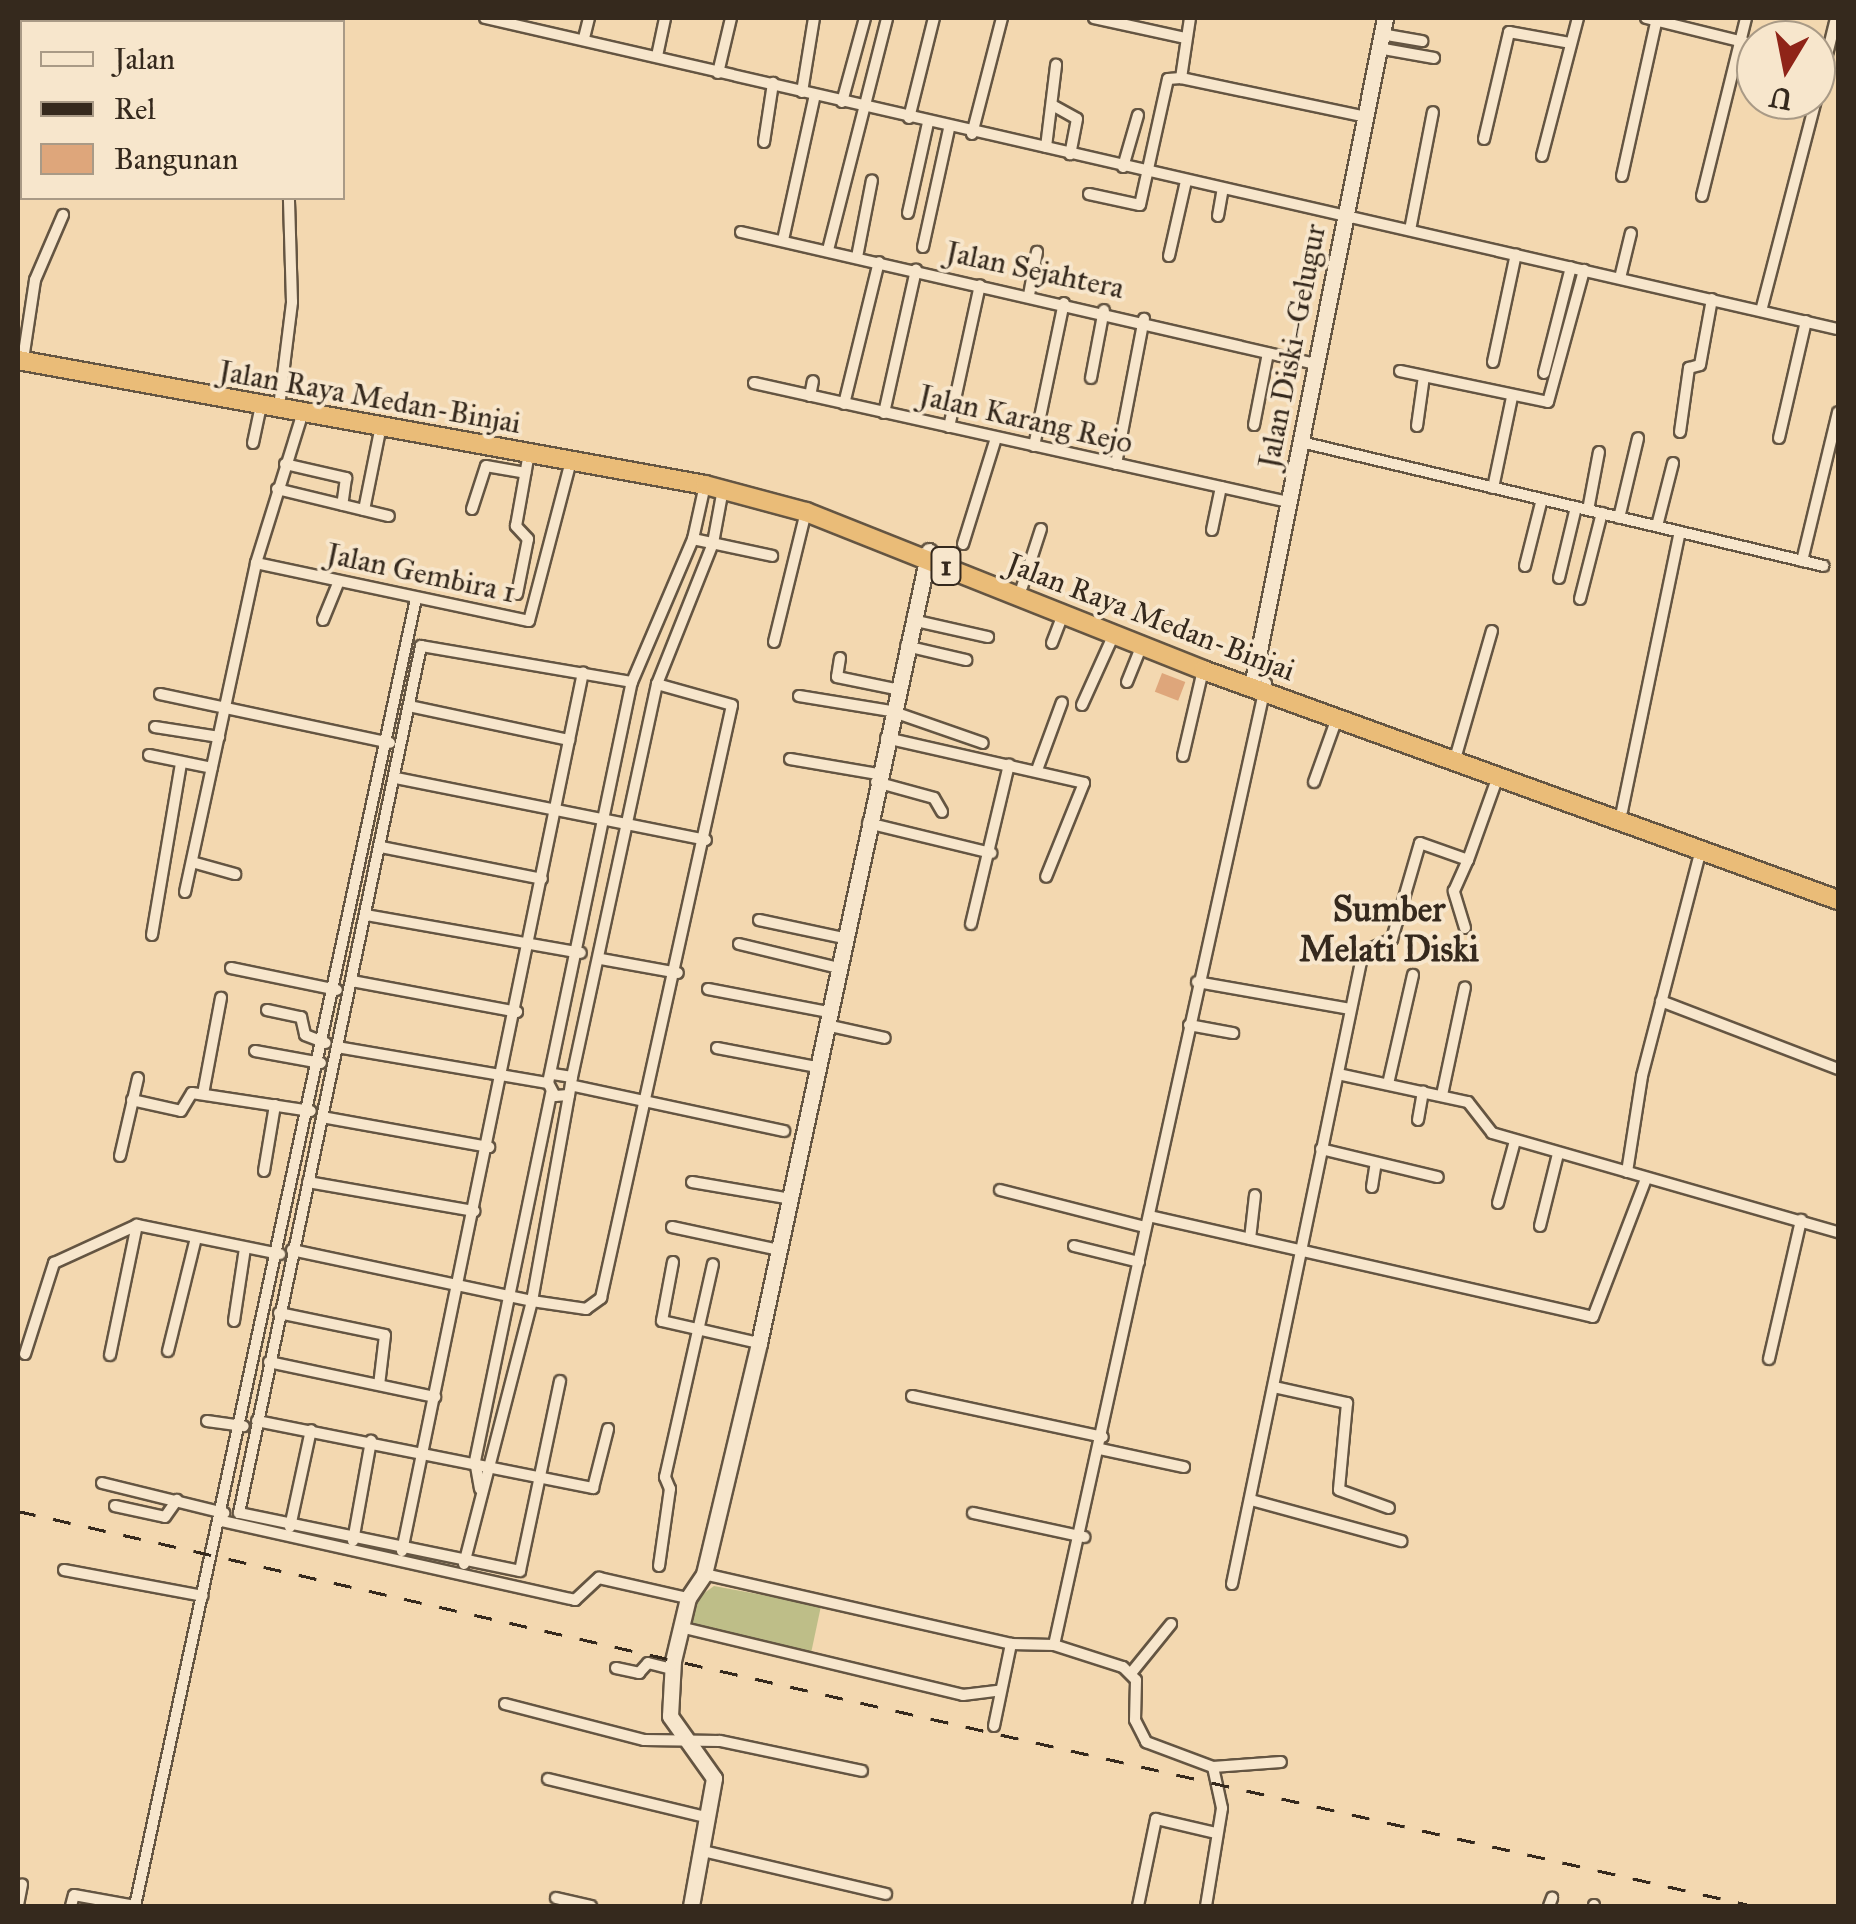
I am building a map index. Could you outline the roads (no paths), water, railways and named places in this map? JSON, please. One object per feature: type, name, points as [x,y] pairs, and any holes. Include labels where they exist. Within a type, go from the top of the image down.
[{"type":"highway","name":"Jalan Raya Medan-Binjai","points":[[20,355],[707,477],[809,504],[1203,670],[1259,684],[1457,752],[1838,892]]},
{"type":"highway","name":"Jalan Raya Medan-Binjai","points":[[270,402],[304,412],[714,487],[806,512],[1022,588],[1337,718],[1838,900]]},
{"type":"main road","name":"Jalan Diski–Gelugur","points":[[1259,684],[1288,502],[1381,33]]},
{"type":"main road","points":[[691,1906],[710,1818],[713,1770],[670,1716],[672,1669],[688,1598],[704,1574],[759,1343],[895,689],[928,555]]},
{"type":"street","points":[[485,18],[773,83],[949,129],[1046,147],[1838,328]]},
{"type":"street","points":[[584,38],[589,18]]},
{"type":"street","points":[[657,56],[665,18]]},
{"type":"street","points":[[718,73],[731,18]]},
{"type":"street","points":[[802,92],[814,18]]},
{"type":"street","points":[[842,102],[865,18]]},
{"type":"street","points":[[828,250],[887,18]]},
{"type":"street","points":[[909,118],[934,18]]},
{"type":"street","points":[[972,134],[1002,18]]},
{"type":"street","points":[[1094,18],[1186,38]]},
{"type":"street","points":[[1182,78],[1190,18]]},
{"type":"street","points":[[1542,156],[1578,18]]},
{"type":"street","points":[[1622,176],[1653,18],[1736,40]]},
{"type":"street","points":[[1484,140],[1509,32],[1571,43]]},
{"type":"street","points":[[1381,33],[1422,41]]},
{"type":"street","points":[[1381,33],[1434,58]]},
{"type":"street","points":[[1702,196],[1736,57]]},
{"type":"street","points":[[1046,147],[1056,65]]},
{"type":"street","points":[[1089,194],[1140,204],[1168,79],[1182,78],[1366,117]]},
{"type":"street","points":[[764,142],[773,83]]},
{"type":"street","points":[[783,240],[815,95]]},
{"type":"street","points":[[1054,106],[1077,119],[1070,154]]},
{"type":"street","points":[[1410,230],[1433,112]]},
{"type":"street","points":[[1123,167],[1138,115]]},
{"type":"street","points":[[1761,311],[1811,120]]},
{"type":"street","points":[[908,213],[928,123]]},
{"type":"street","points":[[923,247],[949,129]]},
{"type":"street","points":[[857,256],[872,180]]},
{"type":"street","points":[[1170,256],[1186,181]]},
{"type":"street","points":[[1218,216],[1223,190]]},
{"type":"street","points":[[253,443],[270,402],[292,302],[288,200]]},
{"type":"street","points":[[20,355],[35,280],[63,215]]},
{"type":"street","name":"Jalan Sejahtera","points":[[741,232],[1144,319],[1316,364]]},
{"type":"street","points":[[1620,278],[1631,233]]},
{"type":"street","points":[[1028,294],[1037,252]]},
{"type":"street","points":[[1493,362],[1516,254]]},
{"type":"street","points":[[844,404],[879,262]]},
{"type":"street","points":[[1544,372],[1570,267]]},
{"type":"street","points":[[884,413],[916,270]]},
{"type":"street","points":[[1400,371],[1512,397],[1550,400],[1584,270]]},
{"type":"street","points":[[949,428],[980,285]]},
{"type":"street","points":[[1680,432],[1688,368],[1700,364],[1712,299]]},
{"type":"street","points":[[1034,446],[1064,304]]},
{"type":"street","points":[[1091,378],[1104,310]]},
{"type":"street","points":[[1116,464],[1144,319]]},
{"type":"street","points":[[1779,438],[1806,321]]},
{"type":"street","points":[[1254,425],[1268,353]]},
{"type":"street","points":[[1418,426],[1424,376]]},
{"type":"street","points":[[810,396],[813,381]]},
{"type":"street","name":"Jalan Karang Rejo","points":[[754,383],[1288,502]]},
{"type":"street","points":[[1493,488],[1512,397]]},
{"type":"street","points":[[185,892],[256,563],[304,412]]},
{"type":"street","points":[[1802,561],[1838,412]]},
{"type":"street","points":[[364,510],[380,426]]},
{"type":"street","points":[[963,544],[996,438]]},
{"type":"street","points":[[1619,518],[1638,438]]},
{"type":"street","points":[[1301,442],[1824,566]]},
{"type":"street","points":[[1559,578],[1599,452]]},
{"type":"street","points":[[517,594],[528,539],[516,526],[529,454]]},
{"type":"street","name":"Jalan Gembira 1","points":[[256,563],[416,599],[534,618],[570,461]]},
{"type":"street","points":[[1657,526],[1673,463]]},
{"type":"street","points":[[285,464],[346,478],[342,505]]},
{"type":"street","points":[[472,510],[485,466],[525,473]]},
{"type":"street","points":[[480,1490],[475,1461],[581,953],[632,682],[714,487]]},
{"type":"street","points":[[464,1564],[480,1490],[494,1465],[532,1301],[572,1086],[657,684],[713,543],[714,487]]},
{"type":"street","points":[[1212,530],[1221,488]]},
{"type":"street","points":[[277,489],[389,516]]},
{"type":"street","points":[[1524,566],[1542,499]]},
{"type":"street","points":[[774,642],[806,512]]},
{"type":"street","points":[[1580,599],[1602,514]]},
{"type":"street","points":[[1022,588],[1042,530]]},
{"type":"street","points":[[1622,810],[1680,532]]},
{"type":"street","points":[[694,539],[772,556]]},
{"type":"street","points":[[323,620],[339,581]]},
{"type":"street","points":[[416,599],[390,744],[337,990],[332,1045],[321,1063],[308,1182],[286,1252],[279,1313],[238,1510],[244,1519],[464,1564],[522,1569],[560,1380]]},
{"type":"street","points":[[1052,643],[1064,613]]},
{"type":"street","points":[[911,620],[988,637]]},
{"type":"street","points":[[1457,752],[1492,630]]},
{"type":"street","points":[[1082,705],[1114,634]]},
{"type":"street","points":[[72,1906],[74,1895],[135,1906],[332,1045],[352,980],[409,706],[428,642],[632,682]]},
{"type":"street","points":[[905,645],[966,660]]},
{"type":"street","points":[[1127,682],[1142,645]]},
{"type":"street","points":[[840,658],[837,676],[895,689]]},
{"type":"street","points":[[1183,756],[1203,670]]},
{"type":"street","points":[[402,1550],[489,1147],[583,672]]},
{"type":"street","points":[[25,1354],[54,1263],[137,1225],[532,1301],[586,1309],[601,1298],[678,973],[732,703],[657,684]]},
{"type":"street","points":[[1054,1645],[1084,1537],[1259,684]]},
{"type":"street","points":[[160,694],[390,744]]},
{"type":"street","points":[[799,696],[891,711],[984,743]]},
{"type":"street","points":[[1037,770],[1062,702]]},
{"type":"street","points":[[409,706],[569,740]]},
{"type":"street","points":[[1314,782],[1337,718]]},
{"type":"street","points":[[155,727],[219,737]]},
{"type":"street","points":[[886,738],[1086,784],[1046,877]]},
{"type":"street","points":[[148,755],[212,768]]},
{"type":"street","points":[[790,759],[877,778],[934,798],[942,812]]},
{"type":"street","points":[[152,935],[181,764]]},
{"type":"street","points":[[971,924],[991,853],[1009,764]]},
{"type":"street","points":[[1465,928],[1454,893],[1498,776]]},
{"type":"street","points":[[396,778],[706,840]]},
{"type":"street","points":[[867,823],[991,853]]},
{"type":"street","points":[[1232,1584],[1364,950],[1394,936],[1420,843],[1468,860]]},
{"type":"street","points":[[381,846],[542,879]]},
{"type":"street","points":[[1627,1172],[1661,1001],[1702,850]]},
{"type":"street","points":[[192,862],[235,874]]},
{"type":"street","points":[[366,915],[581,953]]},
{"type":"street","points":[[759,920],[844,938]]},
{"type":"street","points":[[739,944],[838,968]]},
{"type":"street","points":[[601,959],[678,973]]},
{"type":"street","points":[[231,968],[337,990]]},
{"type":"street","points":[[1388,1084],[1413,975]]},
{"type":"street","points":[[352,980],[516,1012]]},
{"type":"street","points":[[1197,982],[1350,1009]]},
{"type":"street","points":[[1442,1095],[1465,986]]},
{"type":"street","points":[[708,989],[827,1018],[885,1038]]},
{"type":"street","points":[[203,1094],[221,998]]},
{"type":"street","points":[[1661,1001],[1838,1070]]},
{"type":"street","points":[[268,1010],[301,1017],[306,1034],[332,1045],[572,1086],[784,1131]]},
{"type":"street","points":[[1188,1025],[1233,1033]]},
{"type":"street","points":[[717,1048],[818,1068]]},
{"type":"street","points":[[254,1051],[321,1063]]},
{"type":"street","points":[[1338,1074],[1471,1103],[1489,1131],[1838,1232]]},
{"type":"street","points":[[120,1156],[138,1078]]},
{"type":"street","points":[[551,1084],[572,1086]]},
{"type":"street","points":[[1418,1120],[1424,1091]]},
{"type":"street","points":[[132,1100],[181,1111],[190,1094],[203,1094],[489,1147]]},
{"type":"street","points":[[264,1171],[275,1105]]},
{"type":"street","points":[[1498,1204],[1515,1140]]},
{"type":"street","points":[[1322,1149],[1438,1177]]},
{"type":"street","points":[[1540,1226],[1558,1154]]},
{"type":"street","points":[[1372,1187],[1376,1163]]},
{"type":"street","points":[[1000,1190],[1303,1250],[1592,1317],[1646,1178]]},
{"type":"street","points":[[308,1182],[475,1211]]},
{"type":"street","points":[[692,1182],[790,1198]]},
{"type":"street","points":[[1250,1239],[1255,1194]]},
{"type":"street","points":[[1769,1359],[1801,1220]]},
{"type":"street","points":[[110,1355],[137,1225]]},
{"type":"street","points":[[672,1227],[780,1250]]},
{"type":"street","points":[[168,1351],[196,1238]]},
{"type":"street","points":[[1074,1246],[1139,1262]]},
{"type":"street","points":[[234,1321],[245,1248]]},
{"type":"street","points":[[673,1262],[662,1322],[759,1343]]},
{"type":"street","points":[[659,1566],[670,1489],[664,1477],[713,1264]]},
{"type":"street","points":[[279,1313],[385,1335],[379,1385]]},
{"type":"street","points":[[269,1362],[435,1397]]},
{"type":"street","points":[[1274,1387],[1347,1403],[1339,1490],[1389,1508]]},
{"type":"street","points":[[912,1396],[1102,1443],[1184,1468]]},
{"type":"street","points":[[207,1420],[244,1426]]},
{"type":"street","points":[[256,1421],[475,1461],[594,1488],[608,1428]]},
{"type":"street","points":[[290,1527],[311,1430]]},
{"type":"street","points":[[353,1540],[371,1441]]},
{"type":"street","points":[[102,1483],[176,1500],[223,1517],[575,1600],[599,1578],[688,1598]]},
{"type":"street","points":[[115,1506],[165,1518],[176,1500]]},
{"type":"street","points":[[1251,1500],[1401,1541]]},
{"type":"street","points":[[973,1513],[1084,1537]]},
{"type":"street","points":[[64,1570],[203,1596]]},
{"type":"street","points":[[704,1574],[1011,1644],[1054,1645],[1132,1672]]},
{"type":"street","points":[[1171,1624],[1132,1672],[1139,1735],[1213,1767],[1281,1762]]},
{"type":"street","points":[[680,1627],[946,1692],[1001,1690]]},
{"type":"street","points":[[994,1726],[1011,1644]]},
{"type":"street","points":[[616,1668],[639,1673],[648,1663],[672,1669]]},
{"type":"street","points":[[505,1704],[644,1740],[696,1745],[720,1741],[862,1771]]},
{"type":"street","points":[[1206,1906],[1222,1784],[1213,1767]]},
{"type":"street","points":[[548,1779],[710,1818]]},
{"type":"street","points":[[1138,1906],[1156,1819],[1216,1833]]},
{"type":"street","points":[[703,1851],[886,1894]]},
{"type":"street","points":[[18,1905],[22,1884]]},
{"type":"street","points":[[556,1898],[591,1906]]},
{"type":"railway","points":[[18,1511],[1754,1906]]},
{"type":"district","name":"Sumber Melati Diski","points":[[1389,930]]}]
